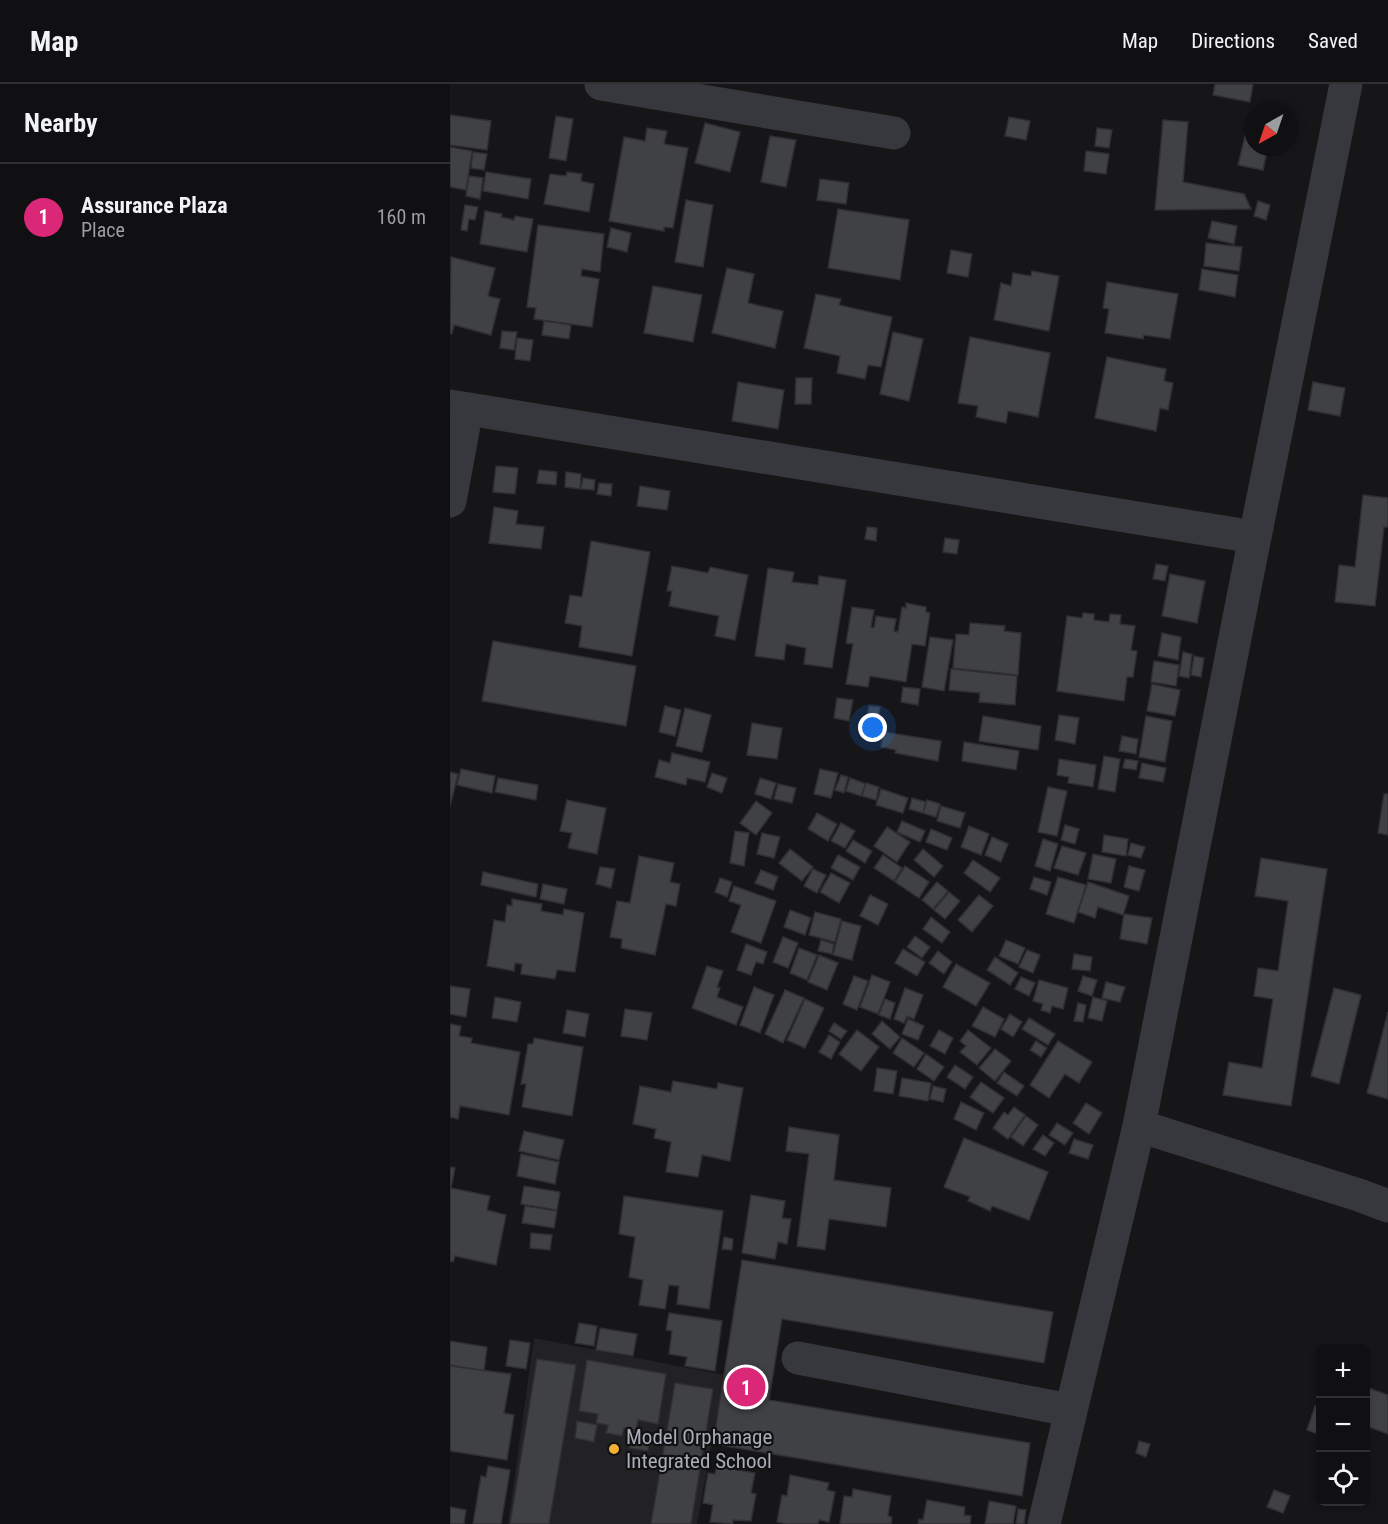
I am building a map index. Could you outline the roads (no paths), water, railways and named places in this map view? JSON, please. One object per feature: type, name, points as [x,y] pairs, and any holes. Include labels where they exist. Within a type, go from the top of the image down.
[{"type":"street","points":[[601,84],[894,133]]},
{"type":"street","points":[[1044,1524],[1140,1126],[1254,537],[1346,84]]},
{"type":"street","points":[[450,501],[458,407],[1254,537]]},
{"type":"street","points":[[1140,1126],[1388,1206]]},
{"type":"street","points":[[798,1358],[1070,1410]]},
{"type":"place","name":"Assurance Plaza","points":[[746,1387]]},
{"type":"place","name":"Model Orphanage Integrated School","points":[[614,1449]]}]
